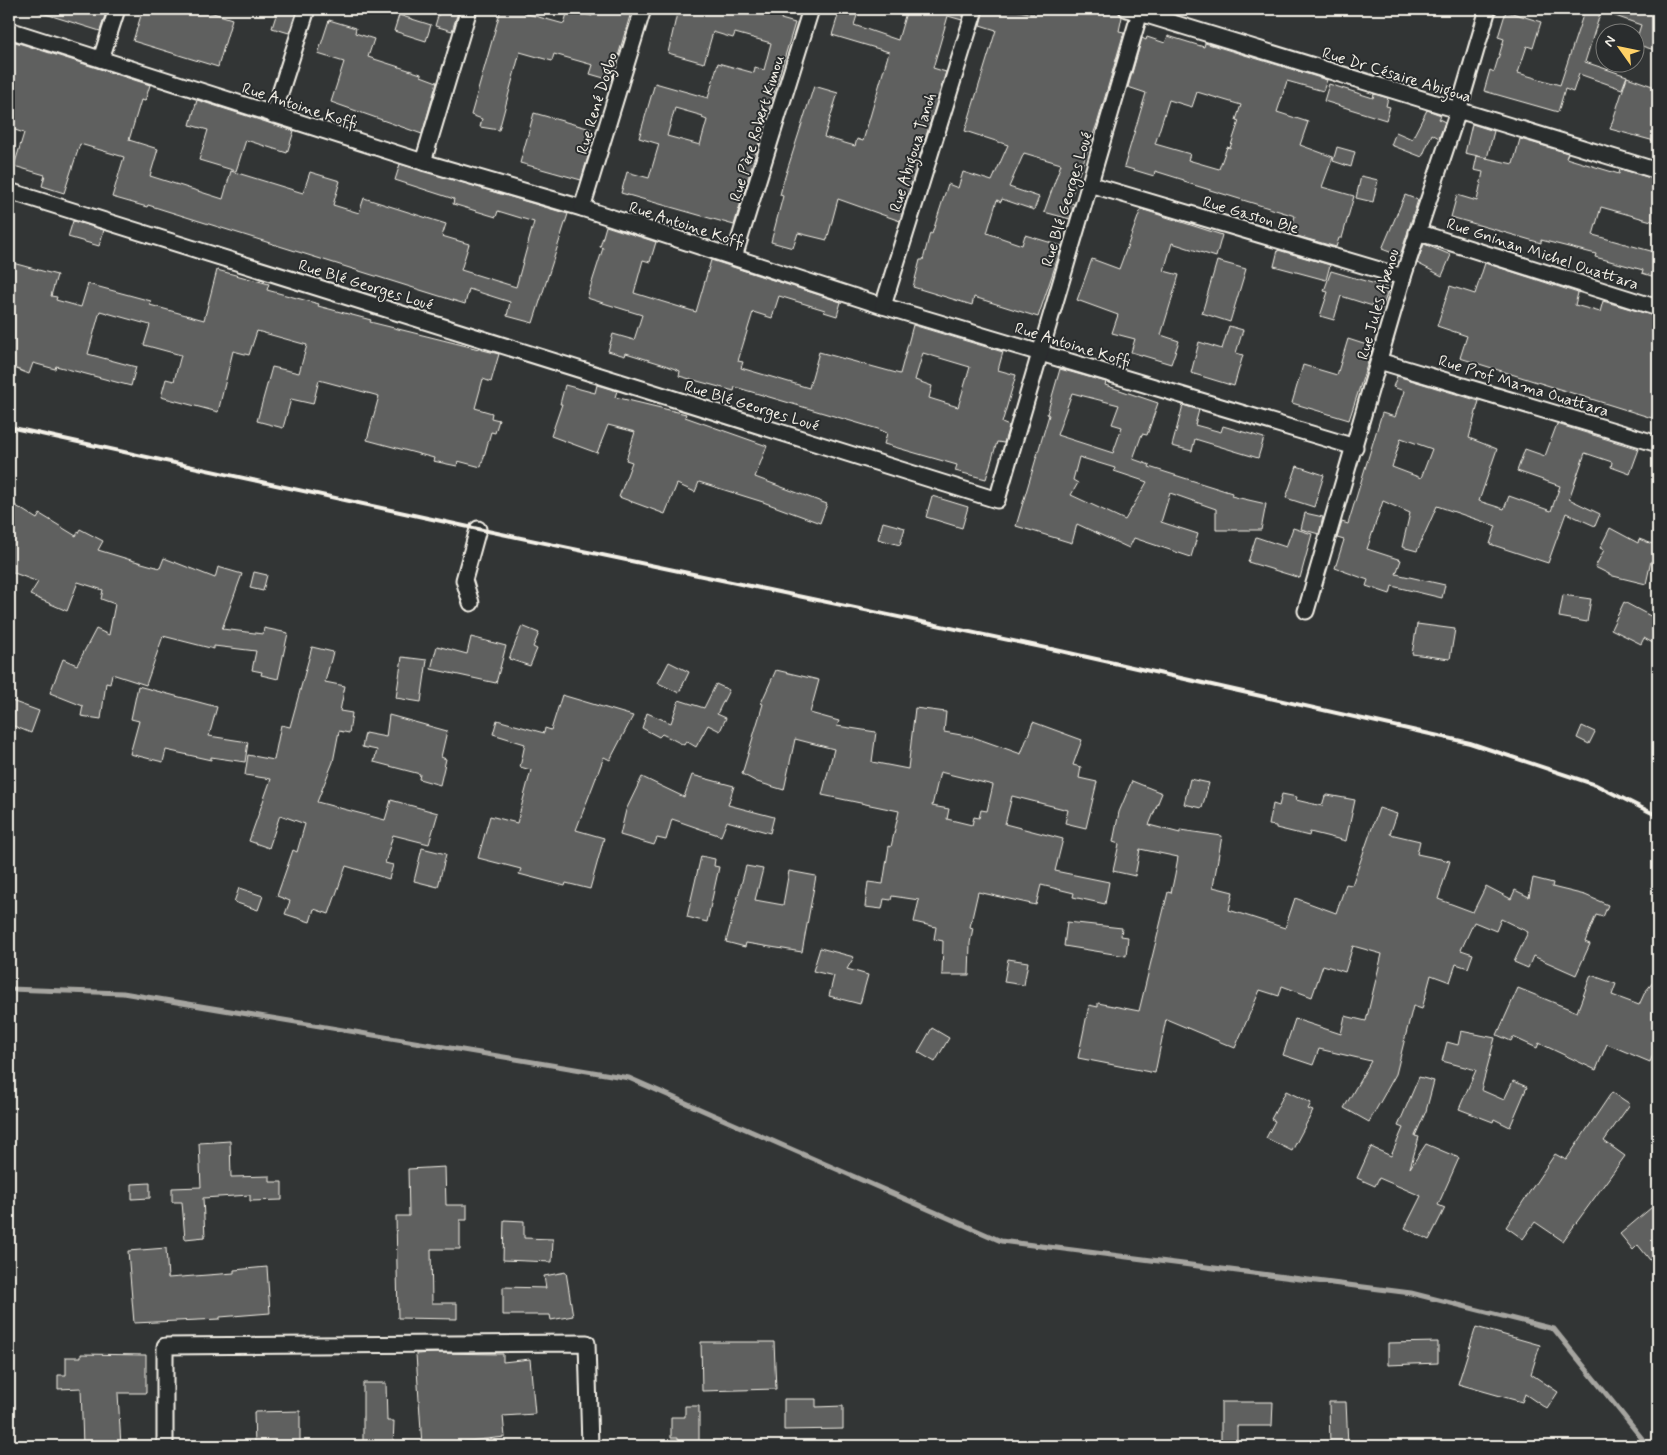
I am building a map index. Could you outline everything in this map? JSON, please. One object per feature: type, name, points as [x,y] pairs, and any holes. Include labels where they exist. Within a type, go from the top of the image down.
[{"type":"street","points":[[101,59],[117,9]]},
{"type":"street","points":[[273,115],[307,9]]},
{"type":"street","points":[[423,162],[469,9]]},
{"type":"street","name":"Rue René Dogbo","points":[[582,208],[643,9]]},
{"type":"street","name":"Rue Père Robert Kimou","points":[[734,257],[810,9]]},
{"type":"street","name":"Rue Abigoua Tanoh","points":[[883,306],[975,9]]},
{"type":"street","name":"Rue Jules Abenou","points":[[1306,611],[1403,277],[1458,111],[1488,9]]},
{"type":"street","name":"Rue Dr Césaire Abigoua","points":[[1136,10],[1458,111],[1657,167]]},
{"type":"street","name":"Rue Blé Georges Loué","points":[[9,191],[997,500],[1089,184],[1136,10]]},
{"type":"street","name":"Rue Antoine Koffi","points":[[9,30],[423,162],[582,208],[883,306],[1355,447]]},
{"type":"street","name":"Rue Gaston Ble","points":[[1089,184],[1403,277]]},
{"type":"street","name":"Rue Gninan Michel Ouattara","points":[[1417,232],[1658,308]]},
{"type":"street","name":"Rue Prof Mama Ouattara","points":[[1379,361],[1658,444]]},
{"type":"street","points":[[471,603],[464,580],[478,529]]},
{"type":"street","points":[[165,1446],[165,1346],[587,1343],[590,1446]]},
{"type":"building","points":[[40,9],[107,9],[100,31],[39,12]]},
{"type":"building","points":[[143,9],[211,9],[210,12],[232,19],[218,67],[133,41]]},
{"type":"building","points":[[278,9],[297,9],[289,33],[272,28]]},
{"type":"building","points":[[440,9],[459,9],[452,31],[435,26]]},
{"type":"building","points":[[501,9],[526,9],[524,13],[564,24],[568,10],[592,16],[594,9],[632,9],[611,80],[590,74],[593,65],[554,54],[552,61],[520,52],[499,130],[480,127],[482,119],[471,115]]},
{"type":"building","points":[[678,9],[743,9],[761,14],[762,9],[784,9],[781,19],[795,23],[734,225],[621,193],[627,172],[649,178],[659,144],[639,138],[655,83],[708,98],[718,63],[754,73],[755,67],[764,70],[771,43],[735,33],[733,38],[713,32],[704,63],[668,53]],"holes":[[[675,108],[703,116],[702,118],[707,120],[700,145],[667,136]]]},
{"type":"building","points":[[840,9],[859,9],[854,25],[898,40],[907,9],[965,9],[962,20],[948,16],[933,68],[946,72],[900,221],[838,199],[827,240],[798,233],[793,248],[771,242],[783,196],[780,195],[783,183],[814,86],[838,93],[824,137],[855,146],[857,139],[863,141],[889,52],[832,35]]},
{"type":"building","points":[[984,9],[1010,9],[1033,14],[1035,9],[1087,9],[1100,13],[1101,9],[1118,9],[1122,17],[1119,31],[1124,32],[1098,121],[1069,202],[1074,204],[1070,219],[1044,212],[1061,164],[1024,153],[1009,187],[1039,197],[1034,210],[1002,199],[1001,202],[997,200],[987,233],[1022,245],[1025,235],[1062,246],[1038,317],[974,297],[972,305],[913,287],[920,260],[923,260],[930,233],[932,234],[948,184],[958,188],[963,172],[992,181],[1008,145],[965,131],[996,30],[980,25]]},
{"type":"building","points":[[1585,9],[1658,9],[1658,51],[1644,47],[1644,22],[1632,22],[1601,11],[1598,22],[1594,22],[1594,33],[1585,62],[1594,65],[1594,72],[1615,72],[1627,76],[1622,89],[1579,74],[1573,92],[1565,89],[1558,112],[1484,91],[1490,70],[1494,72],[1504,39],[1498,37],[1506,11],[1541,22],[1533,48],[1527,46],[1518,73],[1560,85]]},
{"type":"building","points":[[399,15],[431,25],[426,41],[394,31]]},
{"type":"building","points":[[329,20],[356,28],[355,33],[374,39],[368,57],[421,74],[421,76],[437,82],[422,134],[331,102],[344,62],[318,54]]},
{"type":"building","points":[[1168,36],[1204,47],[1205,43],[1327,80],[1323,91],[1287,81],[1277,112],[1308,122],[1300,145],[1333,157],[1322,187],[1354,196],[1342,238],[1339,238],[1336,247],[1290,234],[1295,216],[1184,182],[1184,180],[1155,171],[1154,176],[1124,167],[1146,93],[1128,87],[1142,38],[1146,40],[1147,37],[1165,43]],"holes":[[[1197,92],[1241,105],[1236,120],[1239,121],[1230,148],[1227,147],[1219,169],[1188,160],[1190,154],[1155,144],[1169,100],[1192,107]]]},
{"type":"building","points":[[9,40],[150,85],[145,101],[141,100],[129,140],[158,149],[150,176],[223,199],[231,171],[303,193],[310,172],[340,181],[333,205],[359,213],[364,198],[446,224],[442,236],[469,244],[461,270],[516,287],[534,222],[498,211],[496,217],[453,204],[454,199],[395,180],[400,164],[568,214],[533,323],[507,316],[510,302],[469,289],[465,304],[148,205],[147,207],[112,197],[124,157],[80,144],[64,193],[42,186],[45,175],[14,166],[24,133],[9,128]]},
{"type":"building","points":[[1627,77],[1658,88],[1658,142],[1610,129]]},
{"type":"building","points":[[1329,84],[1373,98],[1374,94],[1388,98],[1386,106],[1390,107],[1386,120],[1324,101]]},
{"type":"building","points":[[197,100],[294,131],[287,153],[246,140],[236,171],[199,160],[208,130],[190,125]]},
{"type":"building","points":[[1427,110],[1441,115],[1439,119],[1445,122],[1439,138],[1432,134],[1422,157],[1391,145],[1396,132],[1412,139]]},
{"type":"building","points":[[534,113],[591,129],[585,149],[590,150],[581,180],[520,163]]},
{"type":"building","points":[[1472,124],[1494,131],[1487,158],[1465,153]]},
{"type":"building","points":[[1520,139],[1568,153],[1566,158],[1619,174],[1620,169],[1658,180],[1658,211],[1655,222],[1601,207],[1593,235],[1658,253],[1658,278],[1642,273],[1643,270],[1595,257],[1596,254],[1541,240],[1541,243],[1451,217],[1457,195],[1477,201],[1483,172],[1474,170],[1477,156],[1513,164]]},
{"type":"building","points":[[1337,147],[1355,152],[1351,167],[1333,161]]},
{"type":"building","points":[[1361,176],[1378,180],[1373,202],[1356,198]]},
{"type":"building","points":[[1405,195],[1418,200],[1400,256],[1382,249]]},
{"type":"building","points":[[1141,209],[1222,235],[1216,257],[1172,243],[1164,271],[1179,275],[1161,335],[1179,341],[1171,364],[1131,352],[1135,339],[1112,333],[1118,315],[1077,300],[1092,259],[1119,269]]},
{"type":"building","points":[[73,221],[104,230],[99,246],[68,237]]},
{"type":"building","points":[[606,226],[656,242],[650,262],[643,260],[634,293],[696,312],[711,260],[841,302],[837,316],[824,312],[825,310],[779,296],[772,318],[753,312],[738,361],[743,362],[741,368],[809,388],[819,352],[900,374],[913,325],[1003,352],[998,370],[1016,375],[1002,423],[1009,426],[1004,443],[997,442],[986,479],[955,471],[957,465],[884,444],[887,433],[878,429],[735,387],[734,391],[679,376],[680,371],[665,365],[626,353],[625,356],[608,351],[613,334],[634,340],[642,315],[587,298],[603,248],[600,247]],"holes":[[[923,353],[970,367],[958,407],[929,398],[932,386],[915,380]]]},
{"type":"building","points":[[1424,244],[1451,255],[1442,276],[1417,263]]},
{"type":"building","points":[[1278,250],[1330,265],[1326,280],[1274,266]]},
{"type":"building","points":[[1217,261],[1246,269],[1230,322],[1202,313]]},
{"type":"building","points":[[9,262],[57,275],[51,296],[57,297],[56,300],[81,307],[88,284],[151,301],[150,305],[204,320],[217,270],[269,284],[267,290],[371,320],[370,322],[499,354],[491,382],[483,379],[475,408],[492,413],[491,418],[499,420],[495,433],[491,432],[481,467],[458,461],[457,466],[433,461],[434,458],[367,440],[379,396],[319,380],[313,404],[291,399],[283,428],[257,421],[272,367],[299,373],[307,345],[257,331],[249,355],[233,351],[218,412],[161,397],[166,379],[174,381],[181,355],[144,345],[150,325],[100,311],[88,354],[136,367],[131,386],[56,366],[55,369],[33,363],[29,374],[9,366]]},
{"type":"building","points":[[1485,263],[1578,293],[1575,305],[1600,312],[1603,301],[1658,317],[1658,415],[1653,413],[1652,418],[1460,358],[1467,336],[1437,326],[1450,286],[1475,294]]},
{"type":"building","points":[[1331,271],[1389,288],[1382,309],[1341,296],[1334,320],[1320,316],[1328,292],[1324,291]]},
{"type":"building","points":[[1229,326],[1243,330],[1236,353],[1243,355],[1234,386],[1191,373],[1199,342],[1222,349]]},
{"type":"building","points":[[1348,339],[1373,347],[1349,420],[1292,403],[1303,365],[1337,375]]},
{"type":"building","points":[[1060,369],[1106,382],[1105,385],[1158,403],[1147,435],[1142,434],[1133,459],[1150,465],[1149,467],[1232,493],[1231,496],[1266,504],[1261,530],[1216,530],[1216,509],[1170,493],[1161,522],[1198,534],[1191,557],[1134,538],[1129,548],[1077,524],[1072,543],[1016,526],[1049,415],[1047,414]],"holes":[[[1072,393],[1119,405],[1112,424],[1122,427],[1113,453],[1057,435]],[[1079,457],[1115,468],[1114,471],[1147,482],[1125,520],[1071,495],[1078,483],[1073,480]]]},
{"type":"building","points":[[1397,376],[1479,401],[1469,438],[1497,449],[1479,501],[1504,509],[1509,496],[1551,511],[1560,486],[1517,471],[1525,449],[1545,456],[1557,424],[1639,449],[1630,474],[1611,467],[1612,462],[1585,453],[1569,499],[1600,514],[1595,526],[1566,513],[1548,563],[1490,544],[1496,526],[1437,506],[1417,551],[1402,547],[1410,513],[1383,501],[1367,549],[1401,560],[1396,574],[1445,585],[1442,598],[1392,586],[1390,594],[1366,586],[1368,580],[1335,568],[1344,540],[1337,538],[1342,522],[1348,524],[1382,413],[1395,417],[1404,391],[1393,387]],"holes":[[[1401,438],[1432,449],[1421,478],[1392,467]]]},
{"type":"building","points":[[565,385],[595,393],[597,385],[617,391],[615,397],[686,414],[685,417],[767,446],[755,477],[827,504],[820,523],[763,502],[699,482],[695,492],[677,484],[665,514],[619,497],[632,462],[626,460],[635,432],[608,425],[597,453],[551,436],[562,404],[560,404]]},
{"type":"building","points":[[1183,405],[1199,410],[1195,425],[1221,432],[1223,426],[1264,438],[1258,458],[1195,439],[1192,451],[1172,446]]},
{"type":"building","points":[[1297,466],[1324,475],[1314,507],[1286,498]]},
{"type":"building","points":[[932,496],[968,507],[962,528],[926,517]]},
{"type":"building","points":[[13,504],[37,519],[40,514],[76,536],[80,529],[103,541],[98,550],[160,568],[164,558],[215,578],[218,567],[242,574],[222,629],[263,634],[264,628],[288,633],[278,679],[261,675],[262,672],[252,670],[256,651],[214,646],[214,649],[163,636],[146,685],[112,674],[110,684],[106,683],[101,719],[81,716],[83,706],[50,693],[63,659],[77,665],[96,629],[109,635],[115,604],[101,599],[103,590],[78,582],[67,611],[30,595],[38,582],[9,571],[9,511]]},
{"type":"building","points":[[1305,513],[1323,517],[1319,534],[1301,529]]},
{"type":"building","points":[[883,522],[905,528],[900,545],[878,539]]},
{"type":"building","points":[[1293,528],[1312,534],[1300,578],[1248,562],[1256,537],[1286,547]]},
{"type":"building","points":[[1610,528],[1638,543],[1639,539],[1658,546],[1658,563],[1651,561],[1646,584],[1613,576],[1595,567],[1604,550],[1600,548]]},
{"type":"building","points":[[254,572],[267,575],[263,591],[250,588]]},
{"type":"building","points":[[1563,595],[1591,599],[1587,622],[1559,617]]},
{"type":"building","points":[[1624,602],[1658,620],[1658,646],[1644,638],[1641,644],[1611,629]]},
{"type":"building","points":[[1417,624],[1455,629],[1450,659],[1412,654]]},
{"type":"building","points":[[522,626],[539,633],[533,647],[537,649],[530,666],[509,659]]},
{"type":"building","points":[[471,637],[506,646],[496,683],[431,669],[437,646],[467,654]]},
{"type":"building","points":[[312,647],[333,652],[325,682],[345,686],[340,711],[352,713],[349,733],[339,731],[333,762],[317,802],[385,820],[391,800],[438,813],[429,844],[393,835],[385,863],[393,865],[389,879],[346,866],[329,914],[314,909],[310,922],[285,914],[290,901],[277,896],[293,850],[297,852],[305,824],[280,815],[269,848],[249,841],[271,779],[245,775],[248,755],[274,760],[281,725],[290,727]]},
{"type":"building","points":[[402,657],[427,660],[421,702],[396,698]]},
{"type":"building","points":[[669,662],[689,672],[679,693],[658,683]]},
{"type":"building","points":[[776,670],[819,680],[810,713],[839,721],[837,726],[876,732],[872,762],[908,769],[915,708],[946,712],[944,732],[973,737],[1021,754],[1033,722],[1082,740],[1073,765],[1081,767],[1079,778],[1097,782],[1086,828],[1065,823],[1068,810],[1012,796],[1005,824],[1063,839],[1055,871],[1109,882],[1105,904],[1073,897],[1074,893],[1041,885],[1036,905],[978,892],[970,927],[973,928],[970,943],[969,975],[942,975],[943,941],[934,939],[936,927],[914,922],[919,900],[892,896],[891,900],[884,899],[882,909],[865,907],[868,882],[883,884],[889,846],[891,847],[899,811],[822,795],[834,749],[795,739],[784,790],[757,782],[742,774],[763,704],[761,703]],"holes":[[[940,772],[993,785],[987,811],[981,810],[979,818],[974,817],[972,825],[947,819],[949,809],[932,806]]]},
{"type":"building","points":[[716,684],[729,690],[717,714],[726,718],[720,731],[708,725],[696,747],[686,741],[684,745],[662,734],[659,737],[642,728],[647,713],[671,723],[679,700],[704,708]]},
{"type":"building","points":[[138,686],[217,707],[209,736],[248,742],[245,762],[211,757],[211,760],[166,750],[163,762],[130,754],[139,721],[131,719]]},
{"type":"building","points":[[562,695],[633,716],[610,760],[604,757],[576,830],[604,838],[590,889],[566,883],[565,886],[519,874],[521,869],[478,858],[490,816],[517,823],[531,770],[520,767],[525,744],[493,734],[497,720],[544,733],[545,728],[551,730]]},
{"type":"building","points":[[9,700],[39,711],[31,733],[9,724]]},
{"type":"building","points":[[389,715],[447,731],[441,757],[446,759],[440,785],[419,779],[420,774],[374,762],[377,750],[362,747],[365,733],[386,737]]},
{"type":"building","points":[[1582,726],[1595,732],[1589,744],[1577,738]]},
{"type":"building","points":[[692,775],[734,786],[728,805],[774,817],[770,833],[727,821],[721,836],[672,819],[666,840],[657,838],[654,845],[620,835],[626,810],[642,777],[684,797]]},
{"type":"building","points":[[1190,779],[1209,783],[1202,808],[1184,804]]},
{"type":"building","points":[[1132,781],[1162,793],[1149,825],[1180,833],[1180,830],[1222,836],[1213,887],[1233,892],[1229,910],[1285,928],[1295,898],[1336,913],[1346,884],[1352,885],[1379,808],[1397,814],[1390,834],[1420,841],[1417,854],[1450,861],[1438,899],[1473,912],[1486,886],[1511,899],[1515,890],[1529,897],[1533,878],[1553,883],[1552,887],[1585,895],[1608,905],[1603,917],[1596,915],[1585,942],[1590,944],[1576,975],[1533,956],[1528,968],[1514,962],[1528,932],[1501,919],[1496,931],[1474,922],[1461,950],[1473,954],[1468,968],[1456,964],[1450,982],[1431,975],[1422,1009],[1413,1006],[1396,1074],[1369,1122],[1344,1108],[1371,1061],[1319,1049],[1313,1065],[1283,1055],[1295,1019],[1341,1034],[1345,1016],[1366,1021],[1382,954],[1353,946],[1345,972],[1323,965],[1312,997],[1282,986],[1279,996],[1260,990],[1235,1048],[1166,1019],[1155,1073],[1078,1058],[1089,1005],[1098,1007],[1098,1003],[1139,1011],[1168,892],[1171,893],[1175,874],[1178,857],[1140,849],[1135,876],[1113,871],[1119,844],[1113,842],[1119,812]]},
{"type":"building","points":[[1282,794],[1297,797],[1296,800],[1322,806],[1325,796],[1328,795],[1355,800],[1346,841],[1310,832],[1309,836],[1269,825],[1273,804],[1279,806]]},
{"type":"building","points":[[422,848],[446,854],[438,887],[414,881]]},
{"type":"building","points":[[701,856],[715,859],[714,866],[719,867],[707,922],[687,917]]},
{"type":"building","points":[[746,866],[763,869],[755,900],[783,905],[789,871],[816,876],[802,952],[746,943],[745,947],[726,942]]},
{"type":"building","points":[[239,888],[263,896],[258,910],[234,902]]},
{"type":"building","points":[[1067,922],[1122,928],[1121,936],[1128,937],[1126,956],[1064,946]]},
{"type":"building","points":[[820,948],[854,957],[847,969],[868,975],[860,1004],[829,996],[834,976],[813,971]]},
{"type":"building","points":[[1008,959],[1028,962],[1024,985],[1004,982]]},
{"type":"building","points":[[1591,975],[1616,984],[1612,995],[1639,1005],[1645,992],[1658,976],[1658,1043],[1650,1062],[1607,1044],[1596,1070],[1539,1043],[1537,1048],[1513,1037],[1511,1041],[1497,1035],[1518,988],[1577,1012]]},
{"type":"building","points":[[932,1028],[949,1038],[935,1062],[918,1052]]},
{"type":"building","points":[[1461,1031],[1495,1038],[1481,1090],[1504,1100],[1513,1081],[1527,1087],[1510,1127],[1494,1119],[1493,1122],[1459,1109],[1476,1070],[1442,1061],[1447,1042],[1458,1045]]},
{"type":"building","points":[[1419,1077],[1434,1081],[1426,1111],[1415,1136],[1419,1137],[1410,1168],[1426,1144],[1459,1158],[1438,1205],[1445,1208],[1429,1240],[1405,1228],[1421,1196],[1379,1178],[1375,1186],[1357,1178],[1371,1147],[1391,1156],[1403,1128],[1398,1126]]},
{"type":"building","points":[[1286,1091],[1311,1103],[1308,1109],[1313,1111],[1292,1151],[1266,1138],[1275,1121],[1271,1119]]},
{"type":"building","points":[[1612,1092],[1630,1104],[1604,1141],[1625,1156],[1563,1241],[1535,1222],[1523,1239],[1506,1227],[1555,1154],[1566,1160]]},
{"type":"building","points":[[230,1141],[231,1177],[270,1176],[270,1182],[282,1182],[282,1200],[250,1201],[250,1195],[203,1198],[205,1237],[185,1239],[182,1202],[172,1202],[172,1188],[201,1187],[199,1143]]},
{"type":"building","points":[[445,1167],[446,1205],[467,1205],[467,1220],[460,1220],[460,1249],[431,1249],[432,1303],[457,1303],[457,1319],[398,1318],[396,1216],[409,1216],[408,1169]]},
{"type":"building","points":[[150,1183],[150,1198],[132,1199],[132,1184]]},
{"type":"building","points":[[1658,1202],[1658,1270],[1638,1245],[1633,1250],[1620,1234]]},
{"type":"building","points":[[504,1220],[524,1221],[524,1238],[553,1239],[552,1262],[503,1260]]},
{"type":"building","points":[[166,1248],[168,1278],[234,1273],[234,1270],[267,1267],[270,1313],[220,1317],[220,1319],[134,1323],[128,1251]]},
{"type":"building","points":[[566,1272],[573,1316],[551,1320],[550,1315],[503,1315],[503,1287],[546,1288],[544,1276]]},
{"type":"building","points":[[1476,1327],[1540,1345],[1531,1374],[1558,1392],[1547,1409],[1525,1394],[1522,1402],[1458,1384]]},
{"type":"building","points":[[701,1342],[774,1342],[776,1389],[702,1391]]},
{"type":"building","points":[[1438,1342],[1438,1363],[1388,1365],[1388,1343]]},
{"type":"building","points":[[81,1354],[146,1355],[146,1393],[118,1393],[121,1446],[83,1446],[81,1388],[58,1389],[58,1375],[66,1375],[66,1357],[81,1357]]},
{"type":"building","points":[[416,1354],[503,1354],[503,1362],[530,1359],[535,1414],[503,1416],[505,1437],[422,1446]]},
{"type":"building","points":[[363,1383],[386,1383],[387,1421],[394,1421],[393,1446],[363,1446]]},
{"type":"building","points":[[784,1399],[816,1399],[816,1407],[843,1406],[843,1429],[784,1430]]},
{"type":"building","points":[[1221,1402],[1273,1402],[1272,1426],[1237,1426],[1237,1443],[1221,1442]]},
{"type":"building","points":[[1329,1402],[1346,1402],[1348,1446],[1330,1446]]},
{"type":"building","points":[[685,1406],[699,1406],[699,1442],[678,1443],[678,1438],[671,1438],[671,1417],[685,1417]]},
{"type":"building","points":[[300,1411],[300,1445],[255,1446],[254,1412]]},
{"type":"waterway","points":[[9,989],[123,993],[629,1078],[1001,1241],[1411,1293],[1554,1329],[1648,1446]]},
{"type":"railway","points":[[9,427],[478,529],[1056,650],[1470,743],[1596,785],[1658,816]]}]
